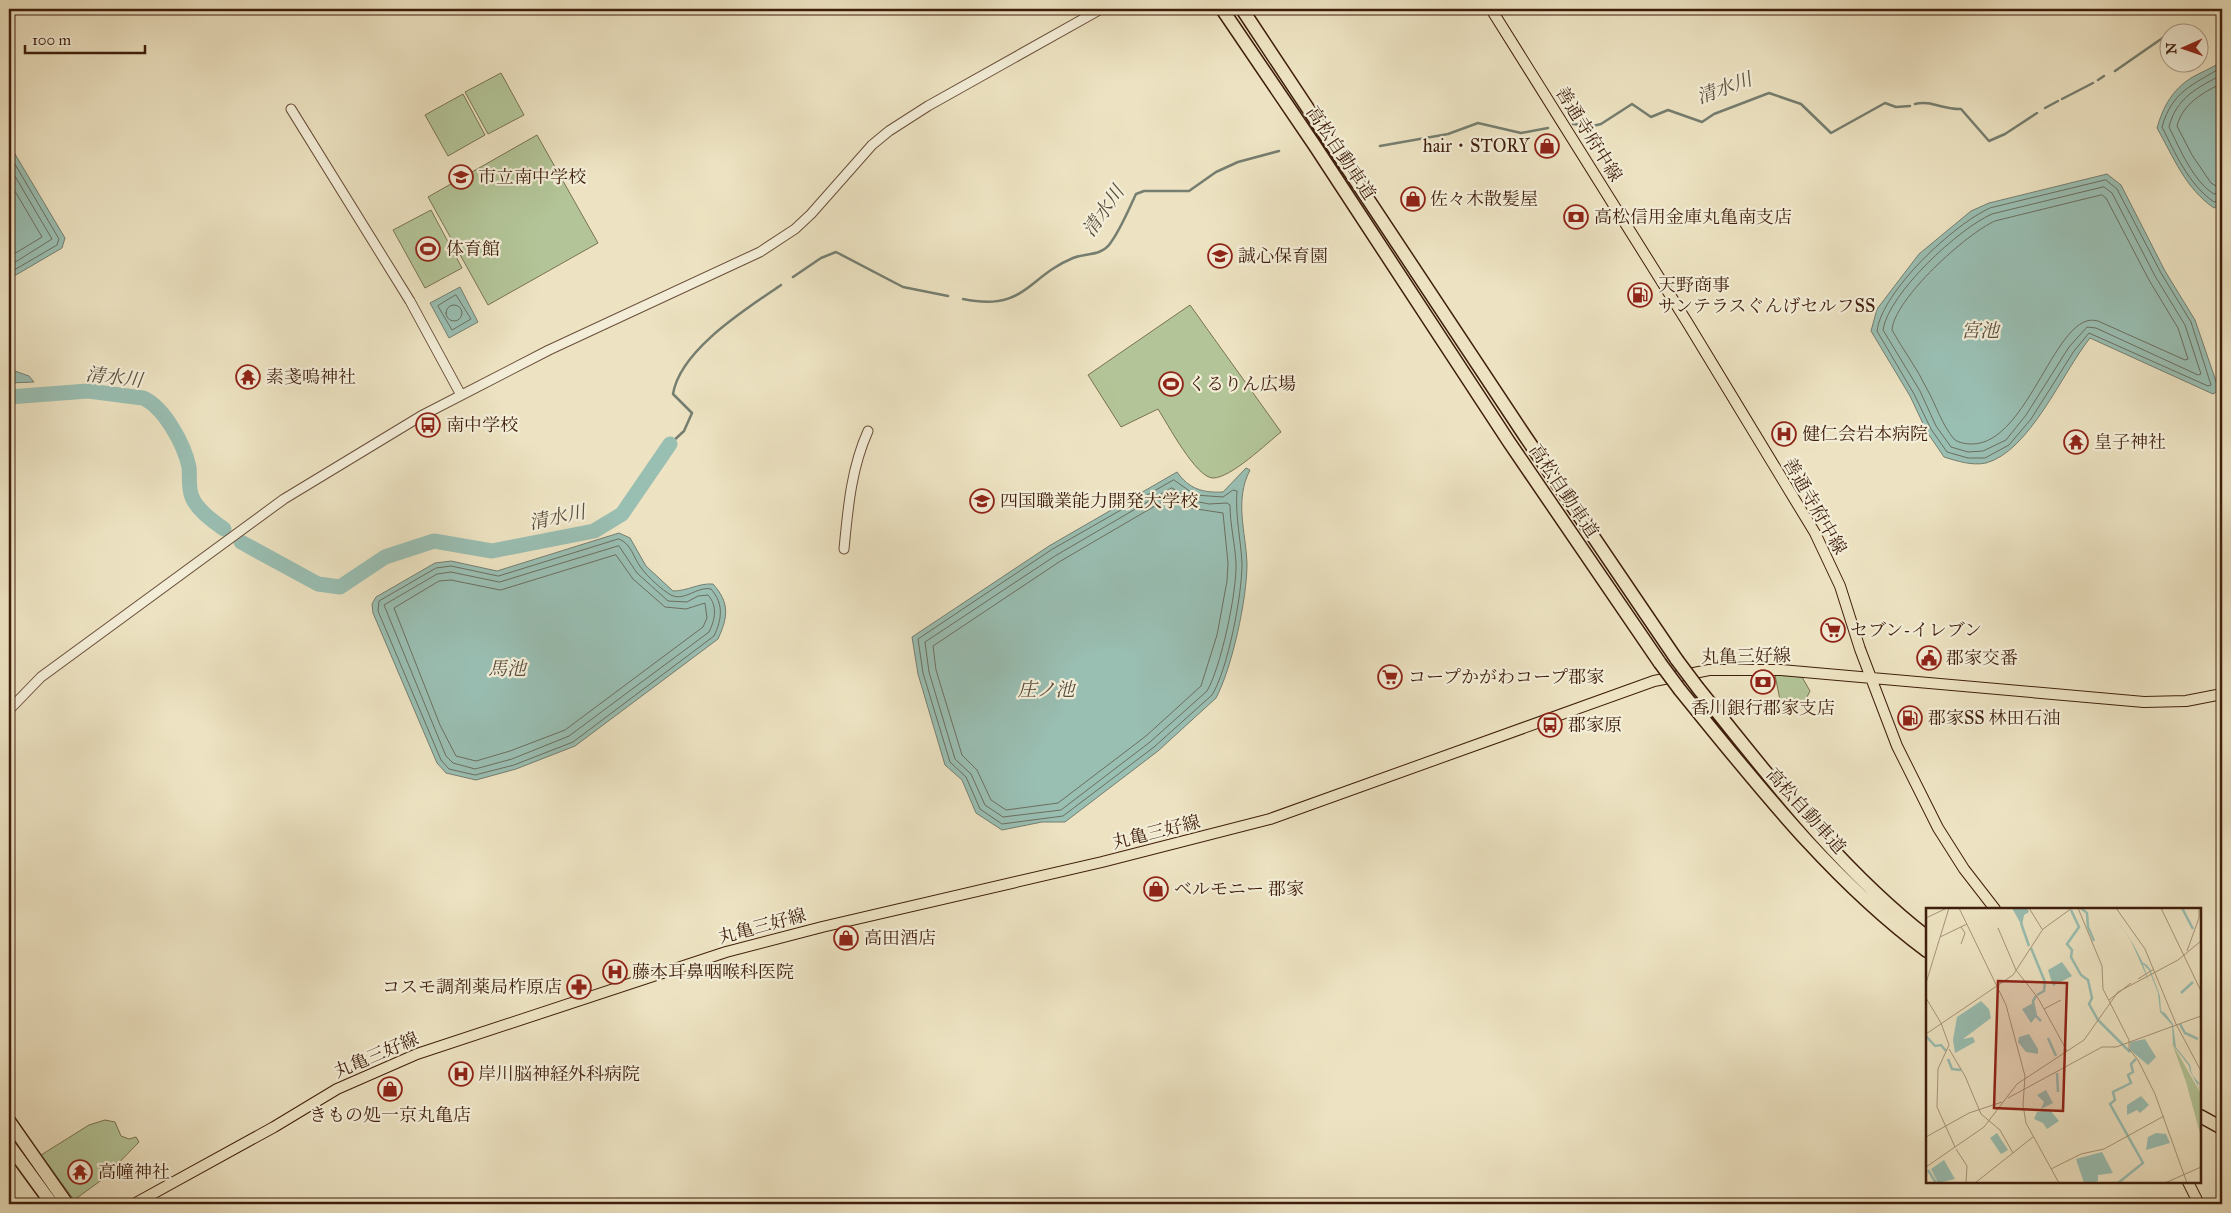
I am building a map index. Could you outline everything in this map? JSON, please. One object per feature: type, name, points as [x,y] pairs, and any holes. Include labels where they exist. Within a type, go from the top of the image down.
[{"type":"highway","name":"高松自動車道","points":[[1222,9],[1321,154],[1508,442],[1680,690],[1794,829],[1853,887],[1926,950]]},
{"type":"highway","name":"高松自動車道","points":[[1242,9],[1525,436],[1677,660],[1763,769],[1865,883],[1926,936]]},
{"type":"highway","points":[[2201,1117],[2222,1128]]},
{"type":"highway","points":[[9,1121],[67,1204]]},
{"type":"highway","points":[[2201,1126],[2222,1137]]},
{"type":"highway","points":[[9,1145],[52,1204]]},
{"type":"main road","name":"善通寺府中線","points":[[1491,9],[1688,322],[1815,533],[1840,586],[1871,678],[1897,746],[1938,828],[1964,869],[1994,908]]},
{"type":"main road","name":"丸亀三好線","points":[[134,1204],[274,1127],[337,1089],[418,1054],[721,954],[822,927],[1102,862],[1270,819],[1654,681],[1709,670],[1738,669],[1781,670],[2144,702],[2186,701],[2222,694]]},
{"type":"main road","points":[[2188,1183],[2198,1204]]},
{"type":"street","points":[[9,710],[41,677],[284,499],[413,420],[549,350],[760,252],[795,229],[811,214],[872,145],[889,131],[928,106],[1101,9]]},
{"type":"street","points":[[291,109],[410,301],[461,396]]},
{"type":"street","points":[[844,549],[852,476],[859,451],[868,431]]},
{"type":"green space","points":[[501,73],[524,115],[488,134],[465,92]]},
{"type":"green space","points":[[463,94],[485,135],[448,156],[425,115]]},
{"type":"green space","points":[[537,135],[598,243],[488,305],[428,197]]},
{"type":"green space","name":"体育館","points":[[431,210],[462,268],[425,288],[393,230]]},
{"type":"green space","name":"くるりん広場","points":[[1190,305],[1281,432],[1239,466],[1221,476],[1213,478],[1206,476],[1190,460],[1158,409],[1121,427],[1088,375]]},
{"type":"green space","points":[[1775,675],[1802,677],[1810,691],[1803,705],[1782,710]]},
{"type":"green space","points":[[105,1120],[115,1122],[121,1136],[129,1139],[136,1137],[139,1142],[103,1179],[74,1200],[41,1155],[89,1125]]},
{"type":"water","points":[[2222,61],[2222,204],[2214,208],[2188,182],[2157,128],[2165,106],[2173,94],[2191,78],[2203,72],[2208,72],[2208,70]]},
{"type":"water","points":[[9,144],[65,238],[62,248],[9,279]]},
{"type":"water","name":"宮池","points":[[2107,174],[2121,185],[2165,271],[2195,320],[2219,390],[2213,394],[2090,338],[2031,427],[2002,456],[1981,464],[1965,463],[1944,457],[1927,432],[1910,396],[1871,331],[1877,309],[1919,254],[1971,211],[1989,203]]},
{"type":"water","points":[[460,287],[478,322],[449,338],[430,303]]},
{"type":"water","points":[[9,369],[29,376],[34,382],[9,383]]},
{"type":"water","name":"庄ノ池","points":[[1246,468],[1250,470],[1245,482],[1242,505],[1247,564],[1244,595],[1233,652],[1216,698],[1158,751],[1065,822],[1042,822],[1002,830],[976,813],[962,780],[945,765],[918,674],[912,637],[1049,546],[1177,472],[1186,482],[1197,489],[1209,492],[1223,492]]},
{"type":"water","name":"馬池","points":[[619,533],[630,538],[646,566],[673,591],[713,584],[719,591],[726,610],[724,624],[718,639],[575,746],[516,769],[476,780],[446,773],[437,763],[373,613],[372,604],[376,597],[435,563],[451,561],[497,571]]},
{"type":"waterway","name":"清水川","points":[[2115,71],[2158,41]]},
{"type":"waterway","name":"清水川","points":[[2098,80],[2104,76]]},
{"type":"waterway","name":"清水川","points":[[2062,99],[2093,83]]},
{"type":"waterway","name":"清水川","points":[[1573,124],[1593,126],[1601,124],[1632,104],[1651,117],[1668,110],[1702,122],[1714,114],[1769,93],[1801,104],[1831,133],[1885,103],[1896,107],[1910,106]]},
{"type":"waterway","name":"清水川","points":[[2045,108],[2058,101]]},
{"type":"waterway","name":"清水川","points":[[1915,104],[1927,103],[1961,109],[1989,141],[2005,134],[2037,113]]},
{"type":"waterway","name":"清水川","points":[[1380,146],[1448,134],[1478,123],[1521,133],[1548,128]]},
{"type":"waterway","name":"清水川","points":[[963,299],[984,302],[1000,301],[1013,297],[1045,274],[1073,258],[1097,253],[1105,249],[1117,234],[1136,194],[1144,191],[1189,191],[1216,172],[1238,162],[1279,151]]},
{"type":"waterway","name":"清水川","points":[[793,277],[821,258],[836,252],[903,287],[948,296]]},
{"type":"waterway","name":"清水川","points":[[670,444],[684,431],[692,413],[673,394],[678,378],[688,362],[716,332],[781,285]]},
{"type":"waterway","name":"清水川","points":[[9,397],[88,391],[143,398],[158,409],[178,437],[189,467],[190,490],[194,502],[206,515],[224,529]]},
{"type":"waterway","name":"清水川","points":[[241,542],[318,584],[340,587],[385,557],[434,541],[492,551],[594,531],[622,514],[670,444]]},
{"type":"place","name":"hair・STORY","points":[[1547,146]]},
{"type":"place","name":"市立南中学校","points":[[461,177]]},
{"type":"place","name":"佐々木散髪屋","points":[[1413,199]]},
{"type":"place","name":"高松信用金庫丸亀南支店","points":[[1576,217]]},
{"type":"place","name":"体育館","points":[[428,249]]},
{"type":"place","name":"誠心保育園","points":[[1220,256]]},
{"type":"place","name":"天野商事 サンテラスぐんげセルフSS","points":[[1640,295]]},
{"type":"place","name":"素戔嗚神社","points":[[248,377]]},
{"type":"place","name":"くるりん広場","points":[[1171,384]]},
{"type":"place","name":"南中学校","points":[[428,425]]},
{"type":"place","name":"健仁会岩本病院","points":[[1784,434]]},
{"type":"place","name":"皇子神社","points":[[2076,442]]},
{"type":"place","name":"四国職業能力開発大学校","points":[[982,501]]},
{"type":"place","name":"セブン-イレブン","points":[[1833,630]]},
{"type":"place","name":"郡家交番","points":[[1929,658]]},
{"type":"place","name":"コープかがわコープ郡家","points":[[1390,677]]},
{"type":"place","name":"香川銀行郡家支店","points":[[1763,682]]},
{"type":"place","name":"郡家SS 林田石油","points":[[1910,718]]},
{"type":"place","name":"郡家原","points":[[1550,725]]},
{"type":"place","name":"ベルモニー 郡家","points":[[1156,889]]},
{"type":"place","name":"高田酒店","points":[[846,938]]},
{"type":"place","name":"藤本耳鼻咽喉科医院","points":[[615,972]]},
{"type":"place","name":"コスモ調剤薬局柞原店","points":[[579,987]]},
{"type":"place","name":"岸川脳神経外科病院","points":[[461,1074]]},
{"type":"place","name":"きもの処一京丸亀店","points":[[390,1089]]},
{"type":"place","name":"高幢神社","points":[[80,1172]]}]
